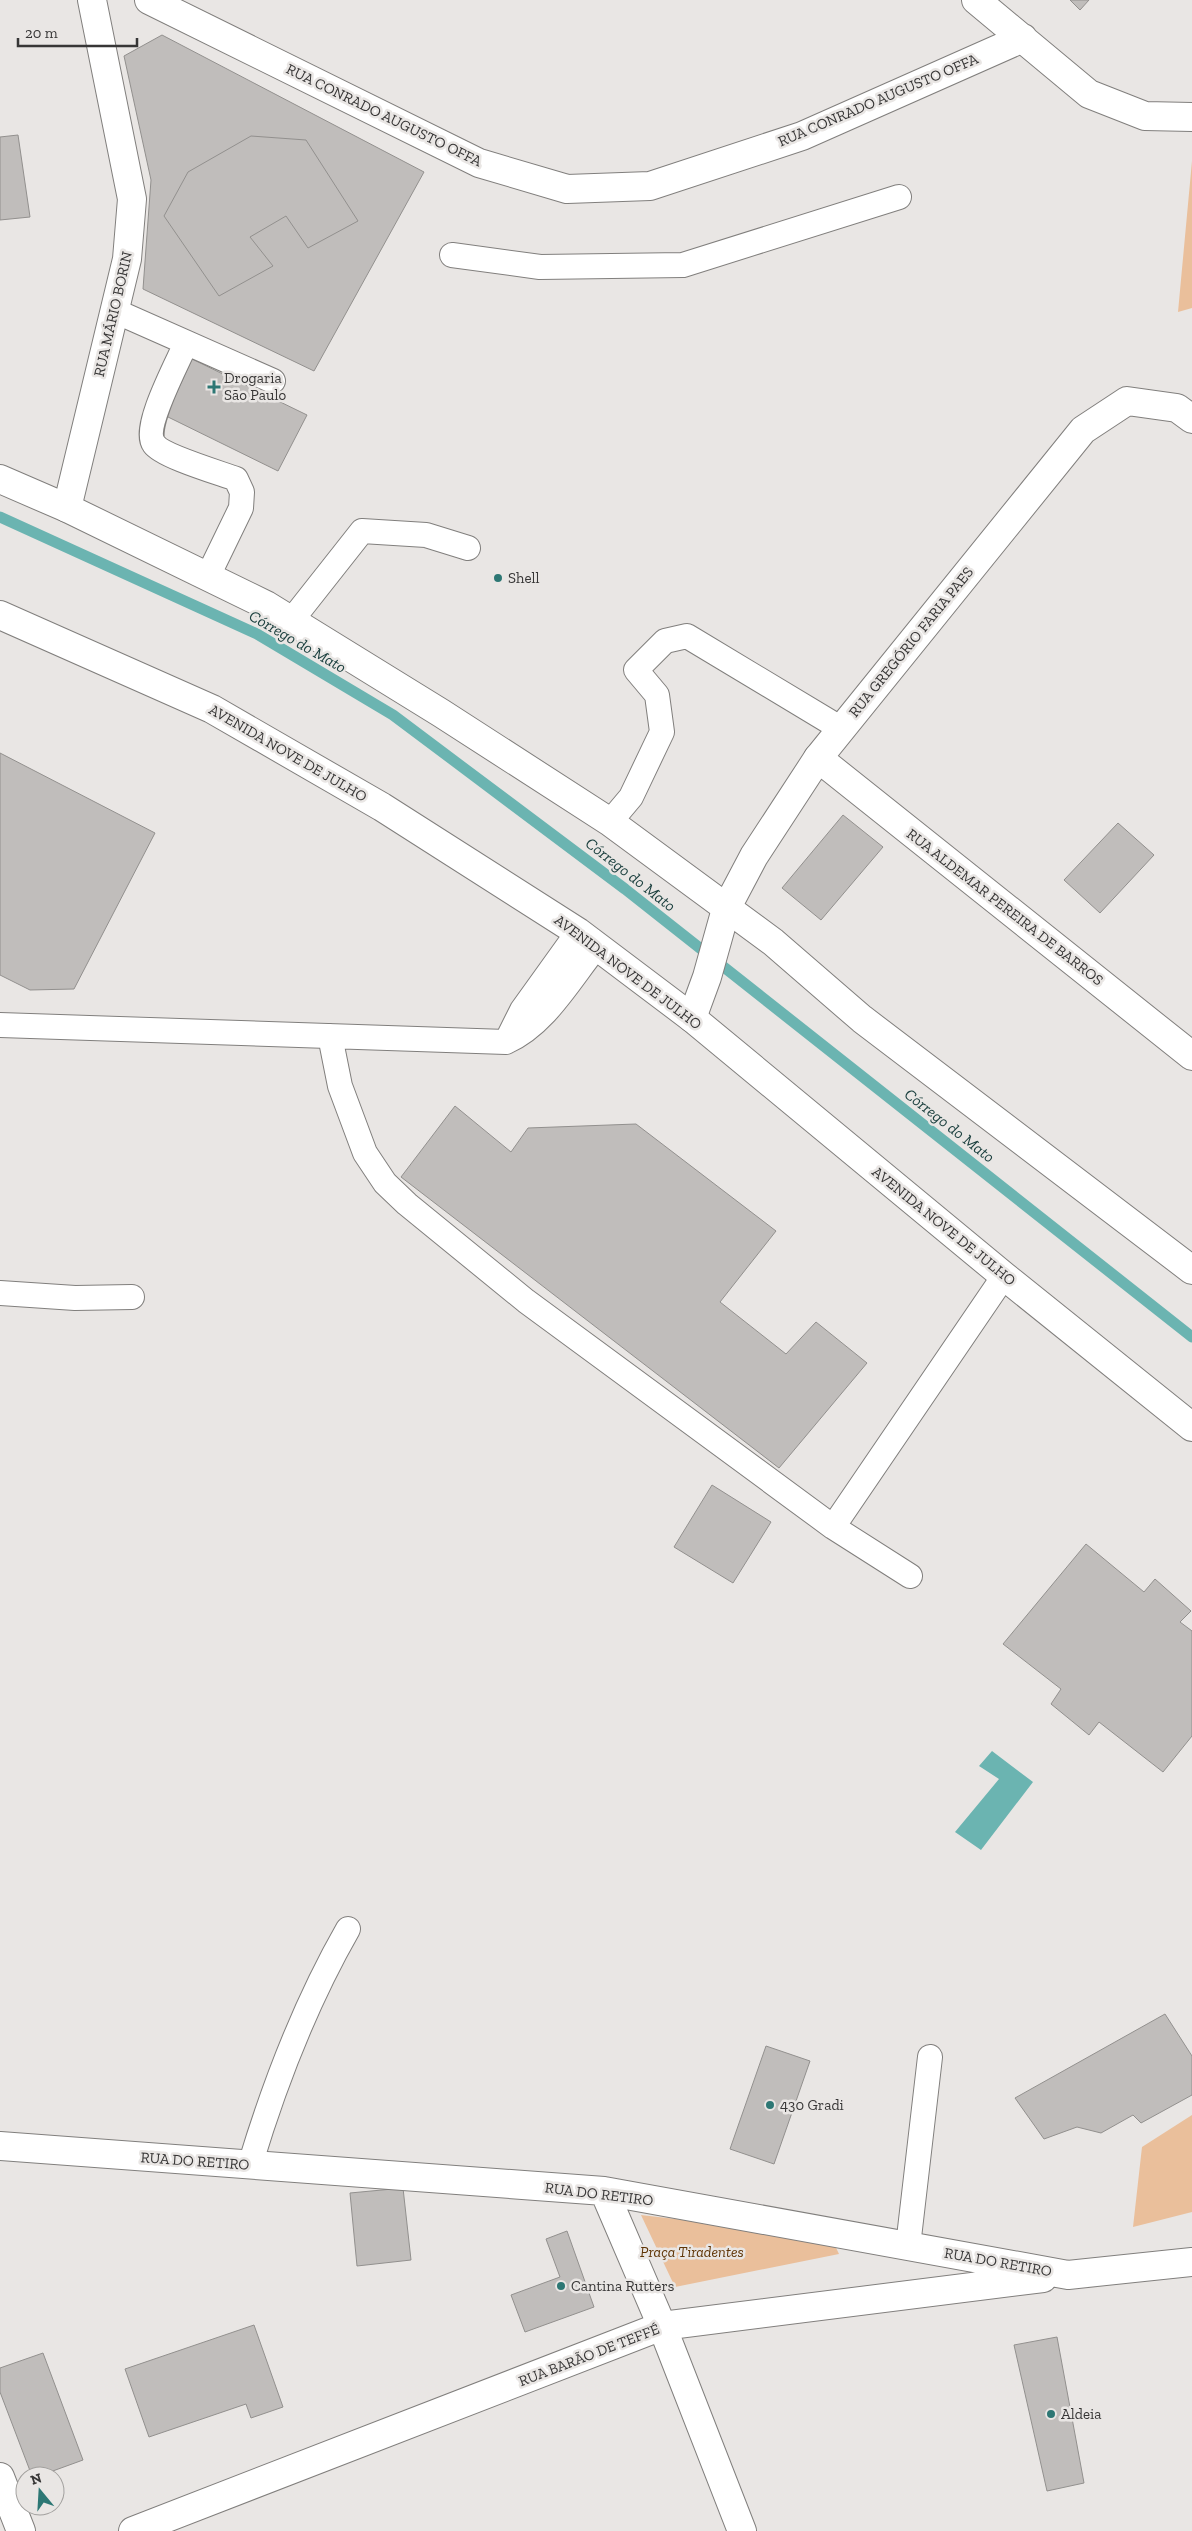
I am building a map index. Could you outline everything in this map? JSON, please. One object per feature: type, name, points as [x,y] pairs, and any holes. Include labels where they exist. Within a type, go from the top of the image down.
[{"type":"main road","name":"RUA MÁRIO BORIN","points":[[67,508],[127,259],[132,199],[92,0]]},
{"type":"main road","name":"RUA CONRADO AUGUSTO OFFA","points":[[149,0],[479,163],[567,190],[650,186],[802,136],[1023,38]]},
{"type":"main road","points":[[976,0],[1089,94],[1145,116],[1192,117]]},
{"type":"main road","name":"RUA GREGÓRIO FARIA PAES","points":[[692,1018],[707,977],[725,914],[754,856],[818,758],[840,728],[1083,430],[1127,401],[1178,408],[1192,419]]},
{"type":"main road","points":[[0,479],[67,508],[208,576],[291,621],[441,713],[610,822],[725,914],[773,942],[862,1019],[1192,1270]]},
{"type":"main road","name":"AVENIDA NOVE DE JULHO","points":[[0,614],[212,709],[382,808],[588,939],[692,1018],[1004,1276],[1124,1370],[1192,1427]]},
{"type":"main road","points":[[0,632],[31,628]]},
{"type":"main road","name":"RUA ALDEMAR PEREIRA DE BARROS","points":[[818,758],[1192,1056]]},
{"type":"main road","name":"RUA DO RETIRO","points":[[0,2146],[604,2191],[1068,2275],[1192,2262]]},
{"type":"main road","points":[[604,2191],[662,2326],[742,2531]]},
{"type":"main road","name":"RUA BARÃO DE TEFFÉ","points":[[133,2531],[662,2326],[1068,2275]]},
{"type":"main road","points":[[0,2477],[21,2531]]},
{"type":"lane","points":[[452,255],[540,267],[683,265],[898,196]]},
{"type":"lane","points":[[115,311],[273,381]]},
{"type":"lane","points":[[186,343],[153,419],[150,432],[154,444],[165,452],[236,479],[242,492],[241,508],[208,576]]},
{"type":"lane","points":[[291,621],[362,531],[426,535],[468,548]]},
{"type":"lane","points":[[610,822],[631,797],[662,732],[657,695],[636,670],[665,641],[687,636],[840,728]]},
{"type":"lane","points":[[0,1025],[506,1042],[522,1010],[588,939]]},
{"type":"lane","points":[[330,1036],[340,1086],[365,1153],[385,1183],[407,1204],[526,1301],[833,1527],[910,1576]]},
{"type":"lane","points":[[833,1527],[1004,1276]]},
{"type":"lane","points":[[0,1293],[75,1298],[132,1297]]},
{"type":"lane","points":[[250,2165],[271,2096],[291,2042],[323,1972],[348,1929]]},
{"type":"lane","points":[[908,2246],[930,2058]]},
{"type":"green space","points":[[1192,161],[1192,308],[1178,312]]},
{"type":"green space","points":[[1192,2115],[1192,2212],[1133,2227],[1142,2147]]},
{"type":"green space","name":"Praça Tiradentes","points":[[641,2215],[831,2237],[839,2254],[675,2287]]},
{"type":"water","points":[[992,1751],[1033,1782],[981,1850],[955,1832],[999,1779],[979,1766]]},
{"type":"building","points":[[1070,0],[1089,0],[1080,10]]},
{"type":"building","points":[[162,35],[424,172],[314,371],[143,289],[151,180],[124,56]]},
{"type":"building","points":[[18,135],[30,217],[0,220],[0,137]]},
{"type":"building","points":[[251,136],[306,140],[358,221],[308,248],[286,216],[250,237],[273,266],[219,296],[164,216],[188,172]]},
{"type":"building","name":"Drogaria São Paulo","points":[[192,359],[307,415],[278,471],[166,416]]},
{"type":"building","points":[[0,753],[155,833],[74,989],[30,990],[0,975]]},
{"type":"building","points":[[843,815],[883,847],[821,920],[782,888]]},
{"type":"building","points":[[1118,823],[1154,855],[1100,913],[1064,880]]},
{"type":"building","points":[[455,1106],[511,1152],[528,1128],[636,1124],[776,1231],[720,1302],[786,1354],[816,1322],[867,1363],[779,1468],[401,1177]]},
{"type":"building","points":[[712,1485],[771,1522],[733,1583],[674,1547]]},
{"type":"building","points":[[1086,1544],[1144,1592],[1155,1579],[1191,1611],[1180,1622],[1192,1631],[1192,1736],[1163,1772],[1099,1722],[1089,1735],[1051,1704],[1061,1689],[1003,1644]]},
{"type":"building","points":[[1165,2014],[1192,2056],[1192,2095],[1141,2123],[1133,2115],[1101,2133],[1077,2127],[1044,2139],[1015,2098]]},
{"type":"building","name":"430 Gradi","points":[[766,2046],[810,2061],[774,2164],[730,2149]]},
{"type":"building","points":[[403,2188],[411,2260],[357,2266],[350,2193]]},
{"type":"building","name":"Cantina Rutters","points":[[567,2231],[594,2307],[525,2332],[511,2295],[560,2277],[546,2239]]},
{"type":"building","points":[[254,2325],[283,2407],[251,2418],[246,2404],[149,2437],[125,2369]]},
{"type":"building","name":"Aldeia","points":[[1057,2337],[1084,2483],[1047,2491],[1014,2345]]},
{"type":"building","points":[[43,2353],[83,2460],[65,2467],[28,2466],[0,2392],[0,2368]]},
{"type":"waterway","name":"Córrego do Mato","points":[[0,517],[257,634],[393,715],[625,889],[1192,1337]]},
{"type":"place","name":"Drogaria São Paulo","points":[[214,387]]},
{"type":"place","name":"Shell","points":[[498,578]]},
{"type":"place","name":"430 Gradi","points":[[770,2105]]},
{"type":"place","name":"Cantina Rutters","points":[[561,2286]]},
{"type":"place","name":"Aldeia","points":[[1051,2414]]}]
